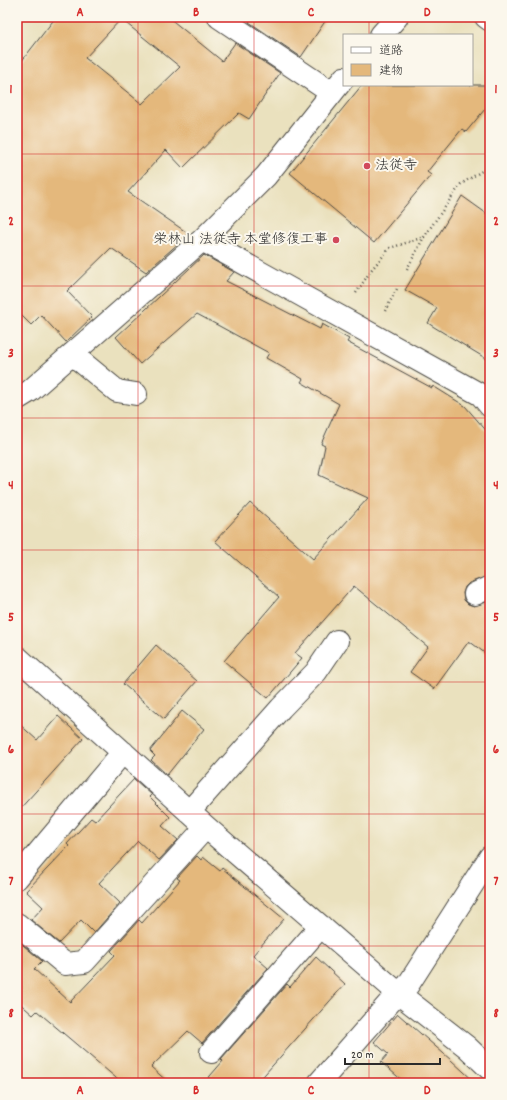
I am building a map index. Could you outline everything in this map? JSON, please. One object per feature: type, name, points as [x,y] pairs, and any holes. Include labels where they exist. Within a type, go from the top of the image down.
[{"type":"street","points":[[17,399],[30,391],[202,240],[266,176],[338,86],[219,17]]},
{"type":"street","points":[[382,34],[397,17]]},
{"type":"street","points":[[486,17],[490,20]]},
{"type":"street","points":[[202,240],[481,395],[490,406]]},
{"type":"street","points":[[72,354],[117,391],[136,394]]},
{"type":"street","points":[[189,812],[281,708],[316,672],[337,642]]},
{"type":"street","points":[[17,657],[206,827],[398,993],[490,1068]]},
{"type":"street","points":[[17,878],[123,752]]},
{"type":"street","points":[[17,924],[66,964],[84,962],[206,827]]},
{"type":"street","points":[[319,1083],[398,993],[408,985],[490,857]]},
{"type":"street","points":[[211,1052],[321,926]]},
{"type":"path","points":[[407,269],[424,237],[461,184],[490,166]]},
{"type":"path","points":[[340,316],[372,269],[390,248],[424,237]]},
{"type":"building","points":[[56,17],[168,17],[222,61],[235,43],[280,73],[249,119],[239,113],[183,168],[166,150],[128,192],[189,234],[146,272],[111,248],[67,291],[92,317],[66,342],[41,315],[31,325],[17,311],[17,67]],"holes":[[[121,19],[180,67],[142,104],[85,58]]]},
{"type":"building","points":[[252,17],[328,17],[301,57],[249,22]]},
{"type":"building","points":[[490,85],[490,103],[466,132],[462,129],[427,172],[431,175],[374,243],[290,173],[361,86]]},
{"type":"building","points":[[462,196],[490,216],[490,361],[428,323],[437,308],[405,290]]},
{"type":"building","points":[[204,255],[234,272],[226,281],[320,329],[322,324],[349,339],[347,342],[432,388],[433,386],[465,406],[490,435],[490,575],[469,583],[465,587],[463,593],[464,600],[468,604],[474,606],[490,601],[490,657],[469,641],[434,689],[410,672],[428,647],[354,586],[295,653],[302,658],[268,698],[224,661],[279,597],[215,541],[250,503],[313,559],[368,498],[319,475],[325,446],[321,444],[339,404],[301,382],[303,379],[266,358],[269,353],[197,314],[140,364],[116,337]]},
{"type":"building","points":[[156,645],[197,681],[164,719],[123,684]]},
{"type":"building","points":[[182,711],[204,729],[167,775],[151,760],[155,756],[150,751]]},
{"type":"building","points":[[58,716],[83,739],[17,812],[17,722],[37,740]]},
{"type":"building","points":[[134,779],[152,795],[150,797],[170,817],[162,826],[178,840],[159,860],[138,841],[99,883],[120,903],[94,933],[81,920],[59,943],[31,920],[43,907],[26,891],[69,846],[67,844],[91,818],[95,821]]},
{"type":"building","points":[[197,856],[201,860],[203,857],[220,871],[222,868],[284,919],[253,955],[268,968],[202,1043],[188,1031],[151,1067],[169,1083],[122,1083],[37,1011],[33,1015],[17,1001],[17,940],[42,961],[34,969],[70,1002],[115,955],[111,951],[139,920],[142,923],[180,880],[177,878]]},
{"type":"building","points":[[316,957],[345,984],[257,1083],[204,1083],[223,1061],[221,1059],[287,984],[290,987]]},
{"type":"building","points":[[398,1014],[476,1083],[405,1083],[381,1062],[388,1054],[374,1042]]},
{"type":"place","name":"法従寺","points":[[367,166]]},
{"type":"place","name":"栄林山 法従寺 本堂修復工事","points":[[336,240]]}]
